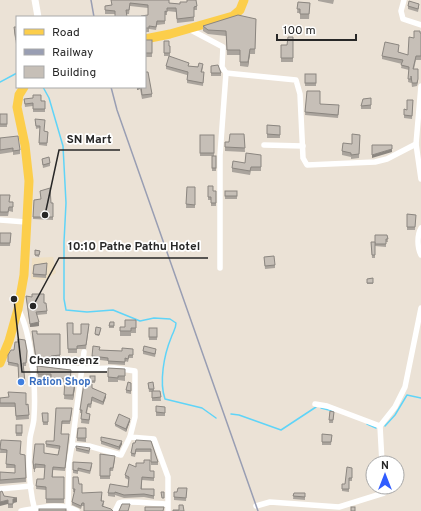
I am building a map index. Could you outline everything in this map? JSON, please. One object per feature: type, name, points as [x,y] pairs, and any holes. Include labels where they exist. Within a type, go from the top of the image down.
[{"type":"main road","points":[[146,39],[189,29],[233,16],[240,10],[244,0]]},
{"type":"main road","points":[[0,363],[9,341],[18,309],[24,275],[29,181],[28,165],[17,107],[19,95],[23,88]]},
{"type":"street","points":[[35,0],[38,16]]},
{"type":"street","points":[[404,0],[401,11],[403,19],[421,25]]},
{"type":"street","points":[[189,29],[223,47],[222,67],[226,73],[220,155],[220,268]]},
{"type":"street","points":[[226,73],[296,80],[300,94],[303,158],[307,165],[374,162],[387,159],[416,144]]},
{"type":"street","points":[[421,86],[416,144],[421,179]]},
{"type":"street","points":[[264,145],[303,146]]},
{"type":"street","points":[[0,220],[26,222]]},
{"type":"street","points":[[421,228],[418,236],[418,248],[421,255]]},
{"type":"street","points":[[18,309],[24,320],[32,366],[34,417],[30,437],[31,486],[34,510]]},
{"type":"street","points":[[382,455],[380,426],[394,407],[405,386],[421,309]]},
{"type":"street","points":[[68,506],[69,463],[83,369],[84,352]]},
{"type":"street","points":[[32,366],[83,369],[114,368],[135,371],[135,417],[130,436],[122,456],[89,446],[72,445]]},
{"type":"street","points":[[315,404],[327,406],[380,426]]},
{"type":"street","points":[[130,436],[154,439],[168,477],[168,511]]},
{"type":"street","points":[[1,489],[31,486]]},
{"type":"street","points":[[256,506],[270,502],[339,507],[378,495]]},
{"type":"street","points":[[115,511],[119,503],[123,501],[142,504],[167,504]]},
{"type":"street","points":[[21,511],[68,506],[77,511]]},
{"type":"shaded area","points":[[53,257],[56,273],[45,280],[31,279],[32,258]]},
{"type":"building","points":[[111,0],[169,0],[169,3],[180,4],[180,2],[187,2],[187,0],[196,0],[197,6],[194,7],[194,17],[177,19],[176,8],[167,8],[167,12],[165,11],[165,21],[157,21],[156,27],[149,26],[149,28],[146,28],[146,16],[141,16],[148,15],[148,5],[130,3],[129,10],[126,10],[127,16],[115,16],[115,11],[105,10],[105,6],[112,5]]},
{"type":"building","points":[[409,1],[419,4],[418,9],[408,6]]},
{"type":"building","points":[[298,2],[310,3],[309,14],[300,14],[300,9],[297,9]]},
{"type":"building","points":[[238,15],[256,19],[255,49],[250,49],[248,62],[240,62],[240,50],[227,50],[226,31],[208,30],[203,26]]},
{"type":"building","points":[[14,27],[16,27],[16,40]]},
{"type":"building","points":[[414,31],[420,31],[421,33],[421,56],[416,56],[413,69],[418,69],[417,83],[412,83],[411,76],[411,79],[408,79],[409,67],[401,65],[403,60],[382,56],[385,42],[399,45],[398,52],[408,55],[409,37],[414,38]]},
{"type":"building","points":[[288,37],[293,37],[293,58],[281,58],[281,45],[287,45]]},
{"type":"building","points":[[146,40],[152,40],[152,53],[146,53]]},
{"type":"building","points":[[164,41],[169,41],[170,53],[164,53]]},
{"type":"building","points":[[169,56],[189,63],[188,66],[198,67],[199,63],[203,64],[201,72],[204,72],[203,83],[187,80],[188,72],[166,66]]},
{"type":"building","points":[[218,65],[221,73],[211,73],[211,66]]},
{"type":"building","points":[[146,72],[148,72],[152,94],[142,95],[141,88],[146,88]]},
{"type":"building","points":[[305,74],[316,74],[316,83],[305,83]]},
{"type":"building","points":[[307,91],[320,91],[320,104],[339,105],[338,115],[305,112]]},
{"type":"building","points":[[33,95],[41,95],[41,101],[45,101],[45,109],[33,109],[33,103],[25,104],[24,99],[33,98]]},
{"type":"building","points":[[371,98],[371,105],[361,106],[363,99]]},
{"type":"building","points":[[407,100],[413,100],[412,116],[404,115],[404,109],[407,110]]},
{"type":"building","points":[[0,114],[7,114],[7,124],[0,124]]},
{"type":"building","points":[[35,119],[45,120],[44,131],[48,132],[47,143],[39,143],[40,126],[36,126]]},
{"type":"building","points":[[267,125],[280,126],[280,135],[267,134]]},
{"type":"building","points":[[230,134],[244,134],[245,148],[225,147],[225,142],[229,142]]},
{"type":"building","points":[[352,134],[360,135],[359,154],[351,155],[351,153],[342,151],[343,143],[352,144]]},
{"type":"building","points":[[200,135],[214,135],[214,153],[200,153]]},
{"type":"building","points":[[18,136],[20,150],[13,151],[13,148],[0,150],[0,138]]},
{"type":"building","points":[[372,145],[392,145],[392,149],[372,155]]},
{"type":"building","points":[[246,153],[261,155],[261,167],[251,167],[250,171],[232,168],[233,161],[245,163]]},
{"type":"building","points":[[212,156],[216,156],[216,168],[212,168]]},
{"type":"building","points":[[49,157],[50,163],[43,165],[42,159]]},
{"type":"building","points":[[208,186],[213,186],[213,191],[216,191],[216,203],[211,203],[211,197],[208,197]]},
{"type":"building","points":[[187,187],[195,187],[195,205],[186,204]]},
{"type":"building","points":[[50,188],[51,203],[53,203],[53,217],[33,217],[34,200],[41,199],[40,191]]},
{"type":"building","points":[[225,191],[237,191],[237,196],[225,196]]},
{"type":"building","points":[[0,195],[10,195],[9,202],[13,202],[13,207],[9,207],[8,212],[0,212]]},
{"type":"building","points":[[407,214],[416,215],[415,227],[407,227]]},
{"type":"building","points":[[0,233],[11,233],[10,243],[0,243]]},
{"type":"building","points":[[375,235],[387,235],[388,239],[386,239],[386,244],[375,244]]},
{"type":"building","points":[[371,242],[375,242],[375,255],[372,255]]},
{"type":"building","points":[[35,250],[40,251],[39,255],[35,255]]},
{"type":"building","points":[[274,256],[275,265],[265,266],[264,257]]},
{"type":"building","points":[[47,263],[46,275],[33,274],[34,265]]},
{"type":"building","points":[[373,278],[373,283],[367,283],[367,279]]},
{"type":"building","points":[[32,294],[44,294],[44,303],[46,303],[47,311],[36,312],[39,322],[30,324],[26,296],[32,297]]},
{"type":"building","points":[[125,320],[136,320],[136,328],[131,328],[131,331],[120,331],[120,327],[125,327]]},
{"type":"building","points":[[110,322],[114,322],[114,326],[109,326]]},
{"type":"building","points":[[67,323],[73,323],[73,334],[81,334],[81,324],[89,324],[86,345],[77,346],[77,349],[68,349]]},
{"type":"building","points":[[96,327],[101,328],[99,335],[95,334]]},
{"type":"building","points":[[149,328],[157,328],[157,337],[149,337]]},
{"type":"building","points":[[32,331],[37,331],[37,334],[60,334],[60,355],[51,356],[51,359],[36,358]]},
{"type":"building","points":[[18,339],[25,340],[27,351],[26,363],[23,363],[25,382],[19,383],[18,364],[8,362],[8,355],[11,350],[14,350],[15,342],[18,342]]},
{"type":"building","points":[[93,346],[100,347],[99,350],[122,351],[122,348],[133,349],[133,355],[129,355],[128,359],[125,358],[125,362],[108,361],[108,358],[92,356]]},
{"type":"building","points":[[144,346],[156,349],[155,354],[143,351]]},
{"type":"building","points":[[37,366],[71,370],[70,382],[75,382],[73,395],[64,395],[65,379],[51,378],[51,374],[38,374]]},
{"type":"building","points":[[108,368],[125,369],[125,376],[118,376],[118,378],[108,377]]},
{"type":"building","points":[[90,376],[95,376],[95,381],[90,381]]},
{"type":"building","points":[[128,382],[131,383],[131,391],[126,390]]},
{"type":"building","points":[[153,382],[154,389],[149,389],[148,383]]},
{"type":"building","points":[[84,383],[92,384],[92,388],[106,394],[103,402],[92,397],[91,404],[88,404],[86,413],[90,414],[89,420],[81,419],[82,410],[80,410]]},
{"type":"building","points":[[152,391],[160,391],[161,397],[152,398]]},
{"type":"building","points":[[8,392],[26,393],[26,405],[28,404],[29,415],[16,416],[15,403],[0,403],[0,398],[9,397]]},
{"type":"building","points":[[156,406],[165,407],[165,413],[156,412]]},
{"type":"building","points":[[56,408],[72,408],[70,421],[62,421],[61,434],[69,434],[65,468],[53,467],[52,477],[64,477],[64,499],[46,499],[46,487],[36,486],[37,479],[44,479],[45,465],[35,464],[34,469],[33,462],[35,444],[44,444],[44,453],[58,455],[60,446],[46,444],[46,441],[54,441]]},
{"type":"building","points":[[330,411],[334,412],[333,420],[329,420]]},
{"type":"building","points":[[42,413],[48,413],[48,422],[43,422]]},
{"type":"building","points":[[119,414],[130,419],[126,429],[115,424]]},
{"type":"building","points":[[16,425],[22,425],[22,433],[16,433]]},
{"type":"building","points":[[78,428],[86,428],[86,438],[77,438]]},
{"type":"building","points":[[322,434],[332,435],[331,442],[322,442]]},
{"type":"building","points":[[101,437],[122,441],[119,447],[101,441]]},
{"type":"building","points":[[1,440],[21,441],[20,454],[25,455],[26,478],[0,480],[0,472],[15,473],[15,465],[6,464],[7,450],[0,449]]},
{"type":"building","points":[[136,440],[151,441],[158,462],[151,462],[151,449],[136,449],[135,454],[131,453],[133,443],[135,443]]},
{"type":"building","points":[[76,446],[90,448],[89,451],[76,448]]},
{"type":"building","points":[[100,454],[115,456],[113,468],[110,468],[110,476],[100,476]]},
{"type":"building","points":[[144,460],[150,460],[150,471],[154,471],[154,478],[142,477],[141,489],[154,489],[154,496],[144,494],[124,495],[115,492],[108,493],[110,484],[128,487],[129,477],[125,475],[129,464],[136,467],[136,463],[144,463]]},
{"type":"building","points":[[73,462],[92,463],[90,471],[78,468],[78,471],[73,470]]},
{"type":"building","points":[[347,467],[352,468],[352,478],[349,478],[349,489],[342,489],[342,484],[345,484]]},
{"type":"building","points":[[73,477],[78,477],[79,484],[82,484],[82,493],[102,492],[101,501],[104,501],[102,506],[113,511],[84,511],[84,503],[82,503],[81,506],[72,502],[75,489],[73,489]]},
{"type":"building","points":[[178,488],[187,488],[186,498],[174,497],[174,492],[177,492]]},
{"type":"building","points":[[2,491],[4,496],[17,498],[13,499],[13,504],[8,504],[8,500],[0,502],[0,492]]},
{"type":"building","points":[[161,492],[164,492],[164,498],[162,498]]},
{"type":"building","points":[[294,493],[305,493],[305,497],[293,496]]},
{"type":"building","points":[[122,504],[130,504],[128,511],[119,511]]},
{"type":"building","points":[[179,505],[183,505],[184,511],[173,511],[179,510]]},
{"type":"building","points":[[145,507],[164,507],[163,511],[145,511]]},
{"type":"building","points":[[351,507],[355,507],[355,511],[351,511]]},
{"type":"building","points":[[39,509],[66,509],[66,511],[39,511]]},
{"type":"waterway","points":[[0,82],[16,74]]},
{"type":"waterway","points":[[44,88],[49,98],[63,146],[66,203],[64,242],[64,299],[66,310],[87,312],[113,310],[140,321],[154,318],[170,319],[176,323],[168,345],[163,368],[162,385],[165,399],[202,408],[216,418]]},
{"type":"waterway","points":[[385,426],[395,415],[407,395],[421,398]]},
{"type":"waterway","points":[[231,414],[239,415],[281,430],[316,407]]},
{"type":"waterway","points":[[321,408],[333,411]]},
{"type":"waterway","points":[[367,424],[376,428]]},
{"type":"railway","points":[[91,0],[94,16]]},
{"type":"railway","points":[[111,88],[117,110],[258,511]]},
{"type":"place","name":"SN Mart","points":[[45,215]]},
{"type":"place","name":"Chemmeenz","points":[[14,299]]},
{"type":"place","name":"10:10 Pathe Pathu Hotel","points":[[33,306]]},
{"type":"place","name":"Ration Shop","points":[[21,382]]}]
